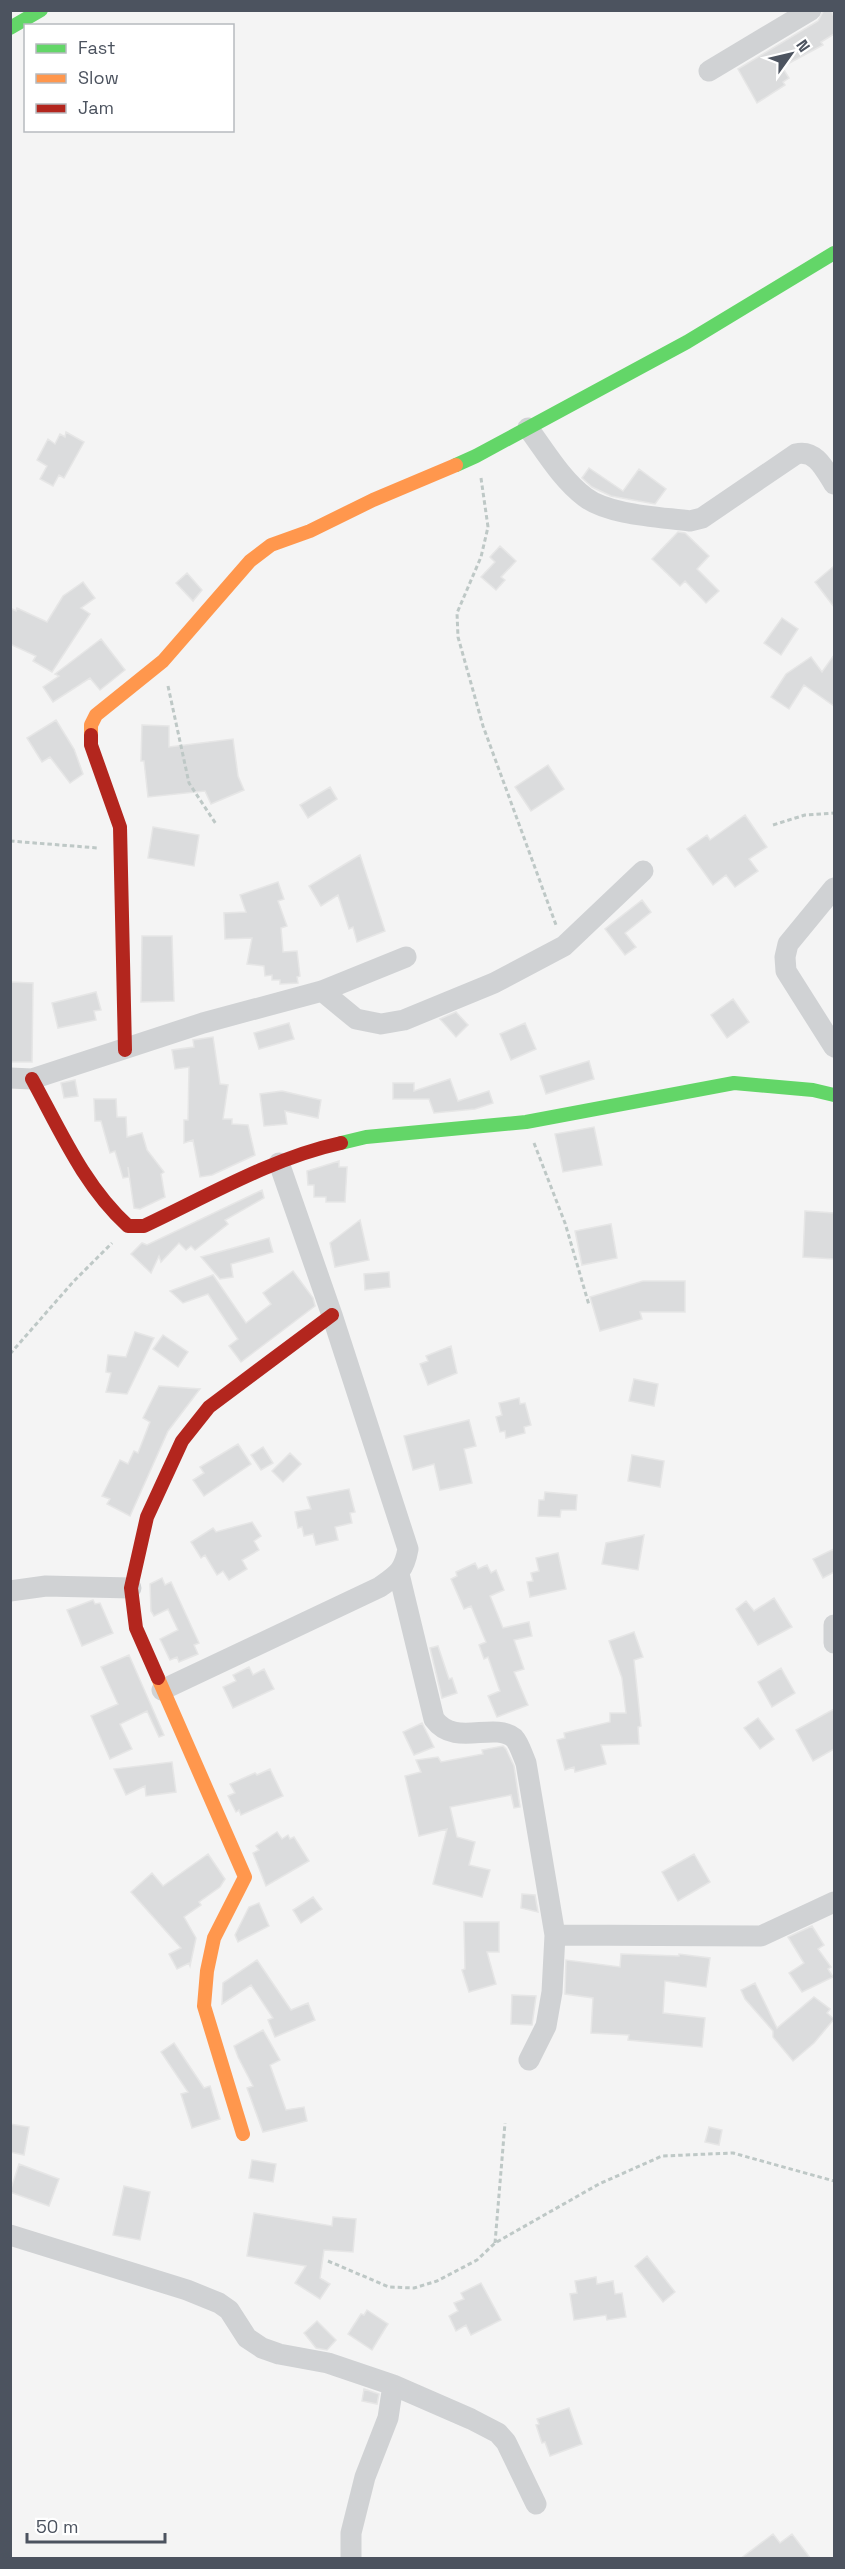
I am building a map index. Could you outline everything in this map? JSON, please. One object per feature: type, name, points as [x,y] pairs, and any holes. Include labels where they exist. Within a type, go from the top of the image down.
[{"type":"street","points":[[10,28],[41,10]]},
{"type":"street","points":[[709,71],[812,10]]},
{"type":"street","points":[[124,1050],[120,827],[91,745],[91,725],[101,711],[163,661],[249,561],[271,545],[310,531],[373,500],[476,456],[687,342],[834,253]]},
{"type":"street","points":[[528,429],[574,488],[587,499],[608,508],[690,521],[702,518],[796,454],[804,452],[811,454],[819,462],[834,484]]},
{"type":"street","points":[[322,991],[356,1019],[381,1024],[404,1020],[494,983],[564,946],[643,871]]},
{"type":"street","points":[[834,888],[788,944],[784,957],[786,970],[834,1047]]},
{"type":"street","points":[[10,1078],[32,1079],[203,1023],[322,991],[406,957]]},
{"type":"street","points":[[32,1079],[88,1177],[116,1217],[128,1226],[144,1226],[318,1148],[366,1137],[526,1122],[734,1083],[813,1090],[834,1095]]},
{"type":"street","points":[[162,1690],[380,1587],[399,1574],[405,1564],[408,1549],[332,1315],[279,1164]]},
{"type":"street","points":[[243,2133],[204,2006],[207,1971],[214,1938],[236,1894],[243,1885],[245,1877],[136,1628],[130,1588],[147,1517],[182,1441],[209,1407],[332,1315]]},
{"type":"street","points":[[399,1574],[434,1719],[441,1727],[451,1732],[505,1733],[515,1739],[526,1763],[555,1935],[552,1992],[546,2026],[529,2061]]},
{"type":"street","points":[[10,1591],[46,1586],[130,1588]]},
{"type":"street","points":[[834,1625],[834,1643]]},
{"type":"street","points":[[555,1935],[761,1936],[834,1902]]},
{"type":"street","points":[[10,2235],[71,2256],[188,2290],[219,2303],[229,2310],[247,2338],[262,2348],[279,2354],[328,2363],[393,2385],[471,2419],[498,2433],[506,2442],[536,2504]]},
{"type":"street","points":[[351,2559],[351,2533],[366,2477],[388,2418],[393,2385]]},
{"type":"path","points":[[476,456],[486,500],[488,527],[481,557],[457,614],[458,637],[483,726],[564,946]]},
{"type":"path","points":[[163,661],[189,783],[216,824]]},
{"type":"path","points":[[773,825],[805,815],[834,813]]},
{"type":"path","points":[[10,841],[121,849]]},
{"type":"path","points":[[526,1122],[566,1223],[589,1305]]},
{"type":"path","points":[[10,1354],[73,1282],[128,1226]]},
{"type":"path","points":[[495,2243],[505,2123]]},
{"type":"path","points":[[328,2260],[389,2287],[414,2288],[437,2280],[477,2260],[495,2243],[599,2184],[662,2156],[733,2153],[834,2181]]},
{"type":"building","points":[[824,10],[831,10],[834,17],[834,34],[821,42],[823,45],[782,67],[789,78],[783,82],[785,85],[757,103],[738,69],[818,21]]},
{"type":"building","points":[[66,432],[84,442],[64,478],[59,475],[53,486],[40,479],[47,466],[37,460],[48,439],[55,444],[60,434],[65,437]]},
{"type":"building","points":[[589,468],[623,491],[639,469],[666,489],[655,504],[611,496],[592,487],[582,478]]},
{"type":"building","points":[[678,532],[685,533],[709,556],[697,569],[719,591],[706,603],[685,581],[680,586],[652,559]]},
{"type":"building","points":[[500,546],[516,561],[501,577],[505,580],[496,590],[481,577],[495,562],[490,557]]},
{"type":"building","points":[[834,566],[834,607],[815,582]]},
{"type":"building","points":[[187,573],[202,590],[193,601],[176,583]]},
{"type":"building","points":[[83,582],[95,598],[81,608],[90,614],[52,672],[33,661],[36,656],[10,644],[10,608],[16,611],[17,608],[47,622],[63,596]]},
{"type":"building","points":[[782,618],[798,629],[781,655],[764,643]]},
{"type":"building","points":[[101,639],[125,670],[100,690],[90,678],[53,702],[43,687],[59,676],[55,674]]},
{"type":"building","points":[[834,655],[834,706],[804,685],[789,709],[771,697],[786,674],[811,657],[822,672]]},
{"type":"building","points":[[56,720],[74,749],[83,774],[70,783],[50,757],[42,762],[27,738]]},
{"type":"building","points":[[142,725],[169,726],[169,747],[233,739],[238,776],[244,790],[211,804],[205,791],[148,797],[144,761],[141,761]]},
{"type":"building","points":[[548,765],[564,789],[531,811],[515,787]]},
{"type":"building","points":[[330,787],[337,799],[308,818],[300,805]]},
{"type":"building","points":[[745,815],[767,847],[749,859],[758,871],[735,887],[726,875],[713,885],[687,849],[707,835],[710,840]]},
{"type":"building","points":[[153,827],[199,835],[194,866],[148,858]]},
{"type":"building","points":[[360,855],[385,931],[357,942],[353,927],[349,929],[338,895],[321,906],[309,886]]},
{"type":"building","points":[[278,882],[284,899],[278,901],[287,926],[281,928],[283,952],[297,951],[300,976],[297,977],[298,983],[280,984],[280,980],[272,980],[272,975],[265,976],[264,966],[247,964],[252,938],[225,939],[224,913],[246,912],[240,895]]},
{"type":"building","points":[[642,900],[651,912],[625,933],[636,947],[625,955],[605,929]]},
{"type":"building","points":[[142,936],[172,936],[174,1001],[141,1002]]},
{"type":"building","points":[[10,982],[33,983],[32,1062],[10,1062]]},
{"type":"building","points":[[96,992],[101,1010],[94,1011],[96,1020],[58,1028],[52,1003]]},
{"type":"building","points":[[733,999],[749,1022],[727,1038],[711,1015]]},
{"type":"building","points":[[456,1012],[468,1025],[456,1037],[440,1019]]},
{"type":"building","points":[[289,1023],[294,1039],[259,1049],[254,1033]]},
{"type":"building","points":[[525,1023],[536,1049],[511,1060],[500,1034]]},
{"type":"building","points":[[213,1037],[220,1084],[228,1085],[223,1119],[232,1119],[232,1124],[248,1125],[255,1155],[212,1175],[200,1177],[193,1140],[184,1143],[184,1120],[188,1120],[189,1067],[175,1069],[172,1050],[194,1047],[193,1040]]},
{"type":"building","points":[[589,1061],[594,1079],[546,1094],[540,1076]]},
{"type":"building","points":[[450,1079],[458,1101],[489,1091],[493,1103],[475,1109],[434,1113],[429,1099],[393,1099],[393,1083],[414,1083],[414,1091]]},
{"type":"building","points":[[75,1080],[78,1096],[64,1098],[61,1083]]},
{"type":"building","points":[[282,1091],[321,1100],[318,1118],[285,1111],[287,1124],[264,1126],[260,1094]]},
{"type":"building","points":[[94,1099],[116,1099],[117,1117],[126,1117],[127,1137],[142,1133],[147,1150],[164,1172],[161,1174],[165,1197],[140,1209],[134,1208],[128,1167],[129,1177],[123,1178],[115,1151],[110,1153],[101,1121],[95,1121]]},
{"type":"building","points":[[594,1127],[602,1165],[563,1172],[555,1134]]},
{"type":"building","points":[[339,1161],[339,1167],[347,1167],[345,1202],[326,1202],[326,1197],[314,1197],[314,1185],[308,1185],[307,1171]]},
{"type":"building","points":[[262,1190],[264,1198],[225,1220],[228,1224],[195,1250],[191,1246],[186,1250],[179,1243],[161,1262],[159,1256],[151,1273],[131,1254],[142,1243],[147,1245]]},
{"type":"building","points":[[805,1211],[834,1213],[834,1259],[803,1257]]},
{"type":"building","points":[[360,1220],[369,1260],[335,1267],[330,1243]]},
{"type":"building","points":[[611,1224],[617,1258],[582,1265],[575,1231]]},
{"type":"building","points":[[269,1238],[273,1252],[231,1264],[233,1277],[220,1279],[201,1257]]},
{"type":"building","points":[[293,1271],[313,1298],[315,1306],[241,1362],[229,1346],[238,1339],[208,1294],[183,1303],[170,1291],[213,1275],[246,1323],[271,1304],[263,1293]]},
{"type":"building","points":[[389,1272],[390,1287],[365,1290],[364,1274]]},
{"type":"building","points":[[643,1281],[685,1281],[685,1312],[640,1312],[642,1319],[600,1331],[590,1297]]},
{"type":"building","points":[[135,1332],[154,1338],[127,1394],[106,1392],[111,1373],[106,1372],[108,1355],[126,1357]]},
{"type":"building","points":[[163,1335],[188,1352],[178,1367],[153,1349]]},
{"type":"building","points":[[451,1346],[457,1373],[428,1385],[420,1364],[428,1361],[426,1356]]},
{"type":"building","points":[[634,1379],[658,1384],[654,1406],[629,1401]]},
{"type":"building","points":[[159,1386],[200,1389],[168,1431],[130,1516],[107,1504],[110,1499],[102,1496],[120,1460],[128,1464],[134,1451],[138,1453],[150,1422],[143,1418]]},
{"type":"building","points":[[519,1398],[520,1404],[525,1403],[531,1425],[524,1427],[525,1433],[506,1438],[505,1431],[500,1432],[496,1417],[502,1415],[499,1403]]},
{"type":"building","points":[[469,1420],[476,1446],[464,1449],[472,1483],[440,1490],[434,1464],[413,1470],[404,1436]]},
{"type":"building","points":[[238,1444],[251,1464],[204,1496],[193,1480],[204,1473],[200,1467]]},
{"type":"building","points":[[263,1447],[273,1463],[261,1470],[251,1455]]},
{"type":"building","points":[[290,1453],[301,1464],[283,1482],[272,1471]]},
{"type":"building","points":[[632,1455],[664,1461],[660,1487],[628,1481]]},
{"type":"building","points":[[349,1489],[355,1512],[350,1513],[352,1523],[335,1527],[338,1540],[316,1545],[313,1534],[304,1536],[302,1527],[298,1528],[295,1512],[311,1509],[307,1497]]},
{"type":"building","points":[[545,1492],[577,1495],[576,1510],[561,1510],[560,1517],[538,1516],[539,1500],[544,1500]]},
{"type":"building","points":[[252,1522],[261,1536],[254,1541],[259,1550],[242,1560],[247,1569],[229,1580],[223,1571],[217,1575],[205,1555],[201,1558],[191,1542],[213,1528],[216,1532]]},
{"type":"building","points":[[644,1535],[638,1570],[602,1564],[606,1543]]},
{"type":"building","points":[[834,1549],[834,1572],[823,1578],[813,1559]]},
{"type":"building","points":[[558,1553],[566,1589],[530,1597],[527,1582],[533,1581],[531,1573],[539,1571],[536,1558]]},
{"type":"building","points":[[475,1563],[478,1569],[487,1565],[491,1573],[496,1570],[504,1590],[490,1596],[503,1628],[529,1622],[532,1636],[514,1640],[524,1669],[514,1672],[528,1705],[497,1717],[488,1696],[500,1691],[488,1657],[484,1659],[479,1645],[486,1642],[471,1606],[464,1609],[451,1579],[457,1576],[456,1572]]},
{"type":"building","points":[[162,1578],[165,1585],[171,1582],[199,1643],[194,1645],[198,1654],[179,1662],[177,1657],[170,1660],[160,1639],[178,1630],[168,1609],[154,1616],[151,1611],[150,1584]]},
{"type":"building","points":[[774,1598],[792,1627],[758,1645],[736,1609],[746,1601],[754,1611]]},
{"type":"building","points":[[93,1600],[95,1604],[100,1603],[113,1633],[82,1646],[67,1610]]},
{"type":"building","points":[[634,1632],[643,1657],[634,1660],[641,1726],[638,1727],[639,1744],[601,1745],[606,1764],[575,1772],[574,1767],[565,1770],[557,1740],[565,1738],[564,1733],[610,1722],[610,1713],[626,1713],[622,1678],[609,1641]]},
{"type":"building","points":[[438,1646],[449,1679],[452,1678],[457,1693],[442,1698],[430,1648]]},
{"type":"building","points":[[129,1655],[164,1735],[159,1737],[147,1711],[120,1724],[132,1749],[110,1759],[91,1716],[118,1704],[101,1667]]},
{"type":"building","points":[[249,1667],[253,1675],[264,1669],[274,1689],[233,1708],[223,1687],[236,1681],[233,1675]]},
{"type":"building","points":[[781,1668],[795,1693],[772,1707],[758,1682]]},
{"type":"building","points":[[834,1709],[834,1749],[813,1761],[796,1730]]},
{"type":"building","points":[[758,1718],[774,1739],[760,1749],[744,1728]]},
{"type":"building","points":[[422,1723],[434,1747],[414,1755],[403,1732]]},
{"type":"building","points":[[503,1746],[514,1766],[520,1807],[514,1808],[511,1795],[450,1807],[457,1837],[475,1842],[469,1865],[490,1870],[482,1897],[433,1884],[447,1829],[419,1836],[405,1776],[421,1772],[416,1760],[438,1757],[441,1762],[483,1754],[482,1750]]},
{"type":"building","points":[[172,1762],[176,1792],[146,1796],[145,1786],[126,1795],[114,1769]]},
{"type":"building","points":[[270,1769],[283,1796],[241,1815],[239,1810],[236,1812],[228,1796],[235,1793],[230,1784]]},
{"type":"building","points":[[277,1832],[282,1839],[288,1835],[290,1839],[294,1837],[309,1861],[266,1886],[253,1853],[259,1850],[256,1846]]},
{"type":"building","points":[[208,1854],[225,1879],[220,1887],[199,1902],[201,1905],[184,1917],[196,1938],[190,1966],[189,1963],[177,1969],[169,1954],[181,1948],[131,1892],[152,1873],[163,1886]]},
{"type":"building","points":[[694,1854],[710,1882],[678,1901],[662,1872]]},
{"type":"building","points":[[522,1894],[535,1895],[538,1912],[521,1908]]},
{"type":"building","points":[[313,1897],[322,1909],[301,1923],[293,1910]]},
{"type":"building","points":[[259,1903],[269,1926],[238,1942],[235,1935],[249,1907]]},
{"type":"building","points":[[464,1922],[499,1922],[499,1952],[487,1952],[496,1984],[469,1992],[462,1970],[465,1969]]},
{"type":"building","points":[[812,1926],[824,1945],[818,1949],[831,1967],[828,1969],[833,1977],[802,1992],[789,1973],[804,1963],[788,1937]]},
{"type":"building","points":[[621,1954],[679,1956],[679,1954],[710,1958],[706,1987],[665,1981],[663,2013],[705,2018],[702,2047],[628,2040],[629,2035],[591,2033],[593,1998],[565,1994],[566,1960],[620,1967]]},
{"type":"building","points":[[257,1960],[291,2010],[308,2003],[315,2020],[275,2037],[268,2020],[273,2018],[251,1985],[222,2004],[223,1983]]},
{"type":"building","points":[[755,1983],[777,2028],[814,1997],[830,2009],[827,2013],[834,2019],[814,2043],[793,2061],[773,2037],[773,2031],[745,1999],[741,1990]]},
{"type":"building","points":[[512,1995],[536,1996],[532,2025],[511,2024]]},
{"type":"building","points":[[263,2030],[280,2060],[270,2065],[286,2110],[304,2107],[307,2121],[263,2132],[247,2088],[253,2086],[234,2046]]},
{"type":"building","points":[[174,2043],[204,2088],[210,2086],[220,2119],[192,2128],[181,2094],[188,2092],[161,2052]]},
{"type":"building","points":[[10,2124],[29,2127],[24,2155],[10,2152]]},
{"type":"building","points":[[709,2127],[722,2130],[719,2145],[705,2142]]},
{"type":"building","points":[[252,2160],[276,2164],[273,2182],[249,2178]]},
{"type":"building","points":[[19,2164],[59,2179],[49,2206],[10,2192]]},
{"type":"building","points":[[124,2186],[150,2192],[140,2240],[113,2235]]},
{"type":"building","points":[[254,2213],[332,2226],[333,2217],[356,2219],[353,2252],[324,2250],[320,2278],[330,2284],[320,2299],[295,2283],[306,2266],[247,2256]]},
{"type":"building","points":[[647,2256],[675,2292],[663,2302],[635,2266]]},
{"type":"building","points":[[596,2277],[597,2284],[613,2281],[615,2294],[622,2293],[626,2317],[607,2320],[606,2315],[574,2320],[570,2294],[577,2293],[575,2281]]},
{"type":"building","points":[[481,2283],[501,2320],[471,2335],[466,2325],[456,2331],[449,2316],[458,2311],[454,2303],[464,2299],[461,2293]]},
{"type":"building","points":[[367,2310],[388,2324],[372,2350],[348,2334],[361,2314],[364,2315]]},
{"type":"building","points":[[317,2321],[336,2340],[327,2350],[316,2348],[304,2333]]},
{"type":"building","points":[[364,2389],[379,2394],[377,2404],[362,2401]]},
{"type":"building","points":[[569,2408],[582,2444],[550,2456],[545,2442],[542,2443],[536,2425],[539,2424],[537,2419]]},
{"type":"building","points":[[773,2534],[780,2543],[792,2534],[811,2559],[740,2559]]},
{"type":"traffic: fast","points":[[10,28],[41,10]]},
{"type":"traffic: fast","points":[[456,465],[687,342],[834,253]]},
{"type":"traffic: fast","points":[[341,1143],[366,1137],[526,1122],[734,1083],[813,1090],[834,1095]]},
{"type":"traffic: slow","points":[[91,735],[91,725],[96,715],[163,661],[250,561],[271,545],[310,531],[373,500],[456,465]]},
{"type":"traffic: slow","points":[[158,1678],[245,1877],[214,1938],[207,1971],[204,2006],[243,2134]]},
{"type":"traffic: jam","points":[[91,735],[91,745],[120,827],[125,1050]]},
{"type":"traffic: jam","points":[[32,1079],[74,1157],[98,1193],[128,1226],[144,1226],[265,1168],[341,1143]]},
{"type":"traffic: jam","points":[[158,1678],[136,1628],[131,1588],[147,1517],[182,1441],[209,1407],[332,1315]]}]
